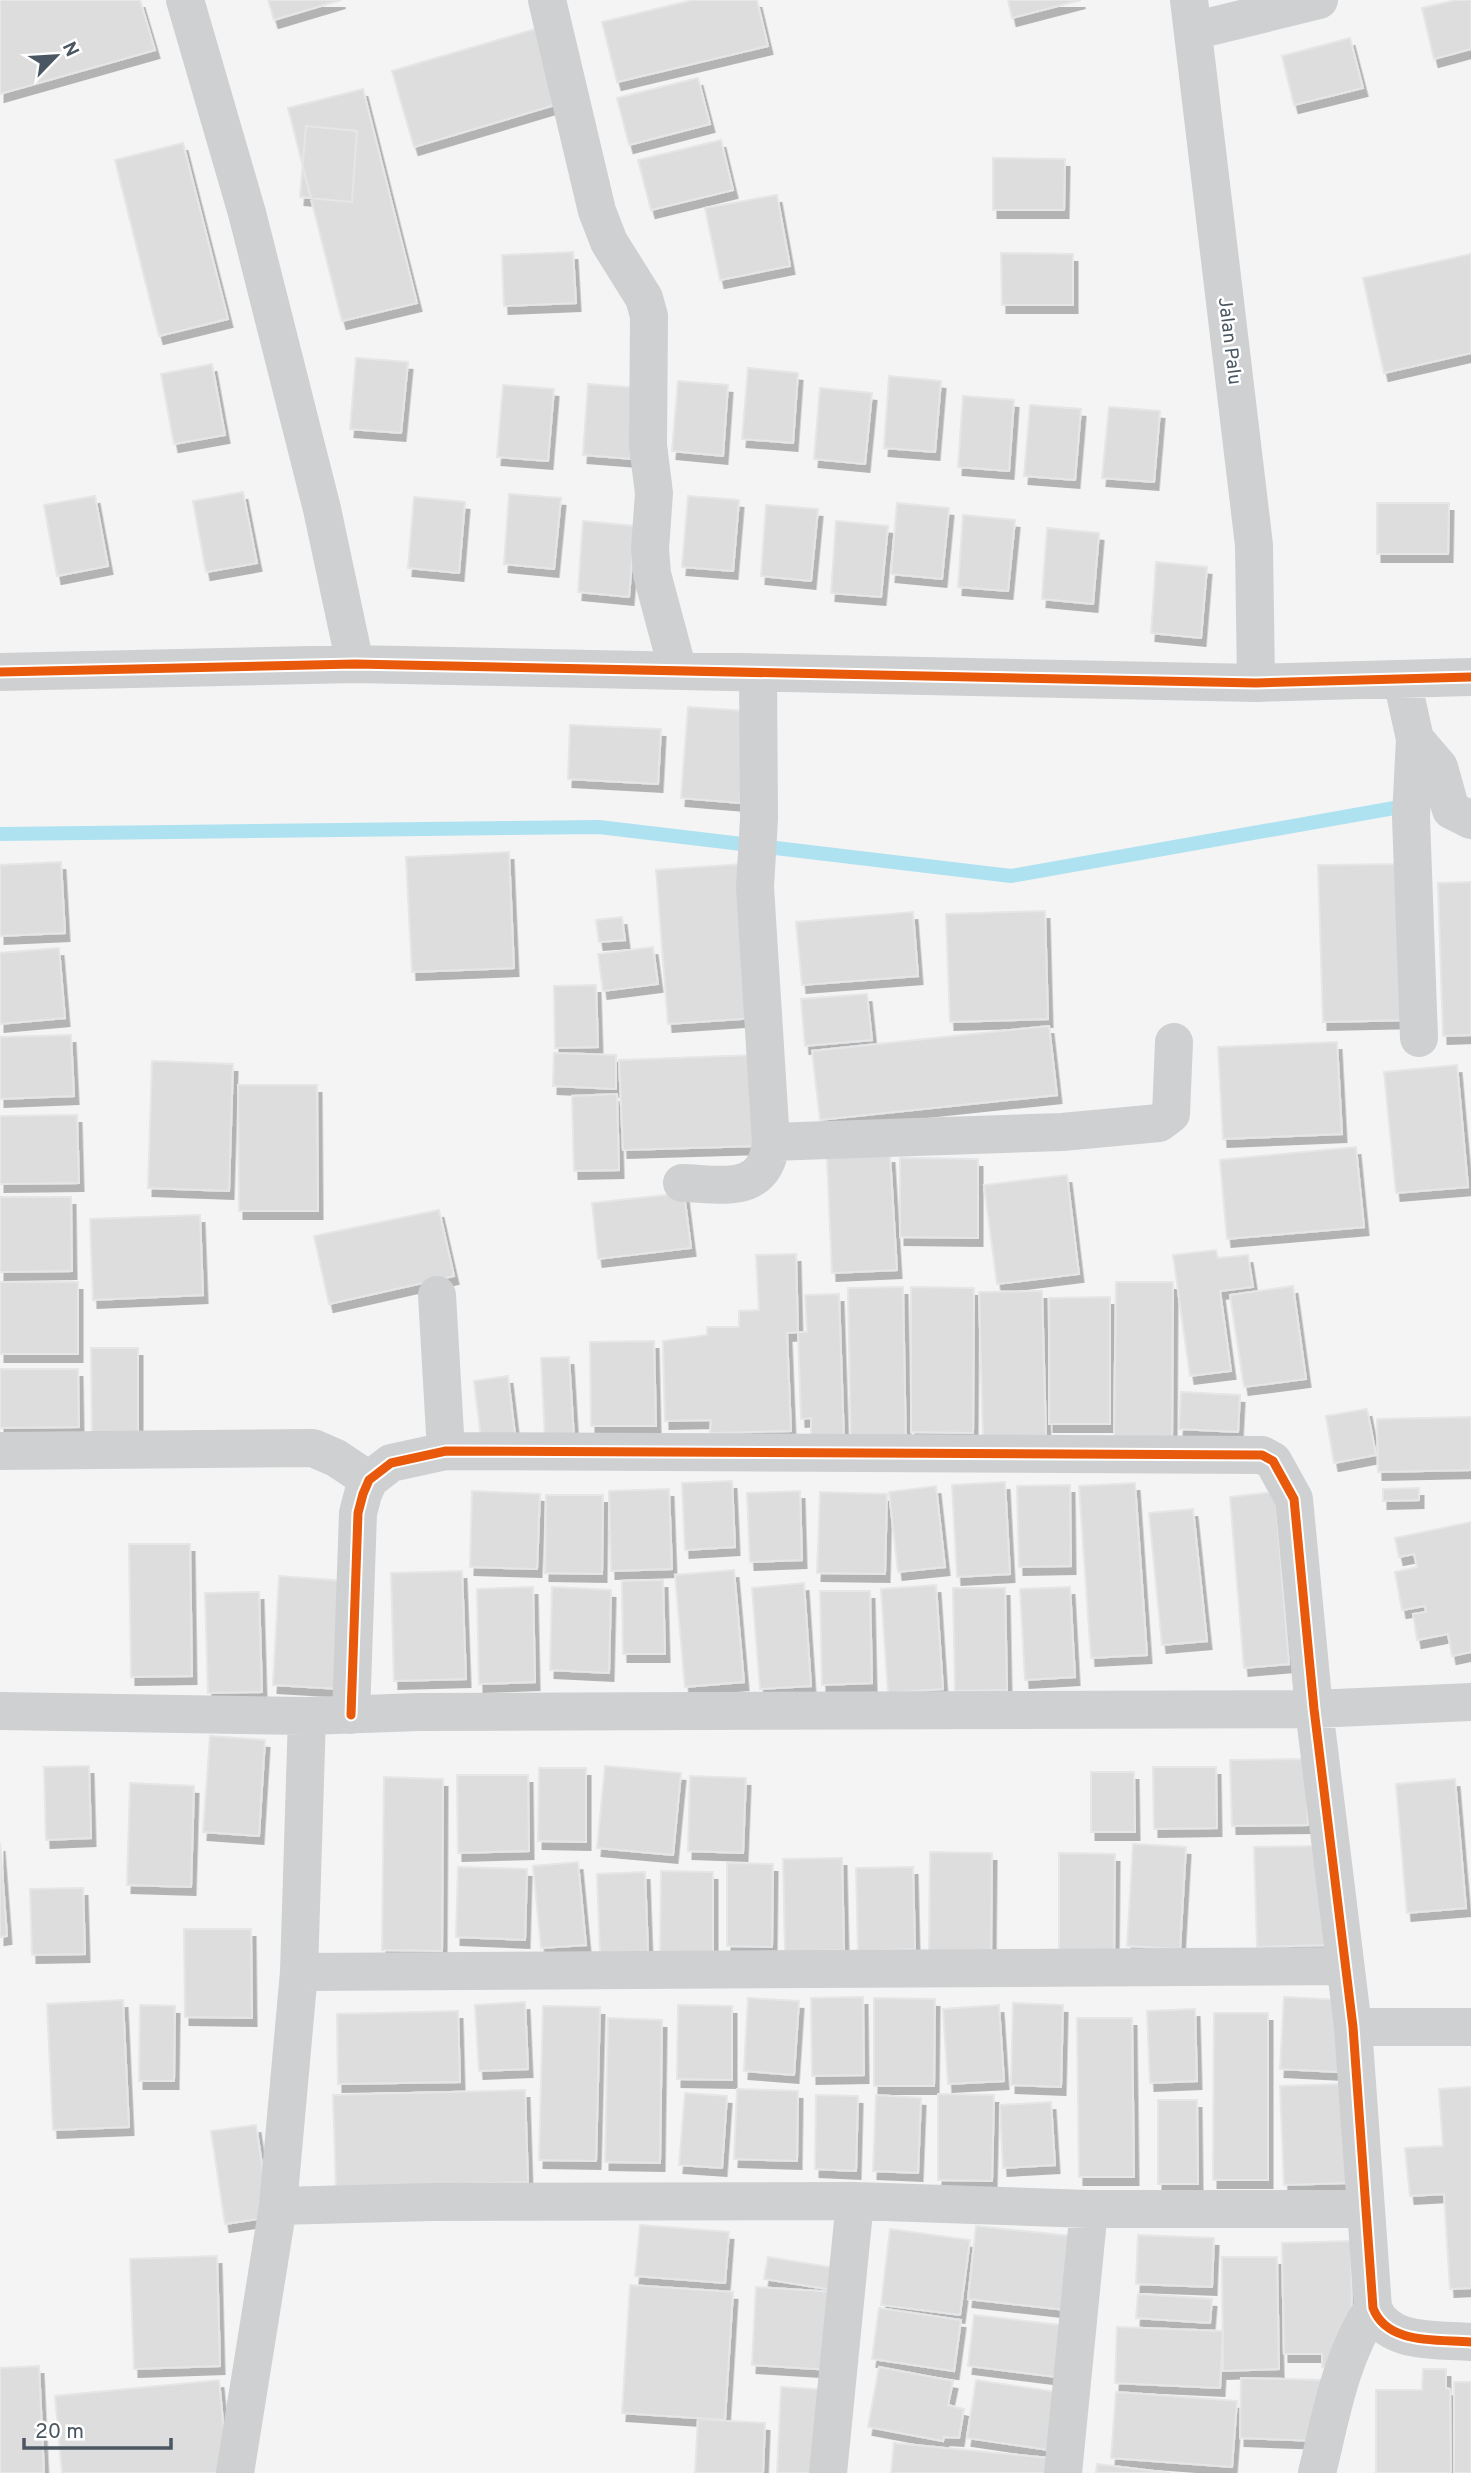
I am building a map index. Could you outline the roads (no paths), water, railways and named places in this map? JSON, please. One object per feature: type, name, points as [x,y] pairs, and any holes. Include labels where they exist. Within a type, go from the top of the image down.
[{"type":"street","points":[[185,0],[247,213],[322,509],[355,664]]},
{"type":"street","points":[[547,0],[597,211],[609,242],[644,299],[649,316],[648,444],[654,493],[650,549],[652,574],[678,671]]},
{"type":"street","points":[[1191,15],[1319,0]]},
{"type":"street","name":"Jalan Palu","points":[[1191,15],[1254,545],[1256,683]]},
{"type":"street","points":[[0,672],[355,664],[1256,683],[1471,677]]},
{"type":"street","points":[[682,1183],[732,1184],[751,1181],[762,1172],[769,1160],[771,1142],[755,887],[758,872],[759,819],[758,673]]},
{"type":"street","points":[[1402,680],[1421,762],[1411,817],[1419,1038]]},
{"type":"street","points":[[1421,762],[1461,815]]},
{"type":"street","points":[[771,1142],[1062,1132],[1159,1123],[1171,1114],[1174,1042]]},
{"type":"street","points":[[437,1295],[446,1451]]},
{"type":"street","points":[[0,1451],[313,1448],[336,1458],[369,1480]]},
{"type":"street","points":[[351,1715],[358,1513],[369,1480],[391,1463],[446,1451],[1262,1455],[1273,1461],[1294,1499],[1314,1709],[1353,2027],[1373,2308],[1377,2320],[1397,2334],[1471,2342]]},
{"type":"street","points":[[0,1711],[307,1716],[1314,1709],[1471,1702]]},
{"type":"street","points":[[235,2473],[278,2206],[299,1972],[307,1716]]},
{"type":"street","points":[[299,1972],[1345,1966]]},
{"type":"street","points":[[1353,2027],[1471,2027]]},
{"type":"street","points":[[278,2206],[431,2202],[855,2201],[1089,2209],[1365,2209]]},
{"type":"street","points":[[828,2473],[855,2201]]},
{"type":"street","points":[[1063,2473],[1089,2209]]},
{"type":"street","points":[[1317,2473],[1345,2362],[1359,2329],[1373,2308]]},
{"type":"waterway","points":[[0,834],[599,827],[1011,876],[1411,805]]}]
